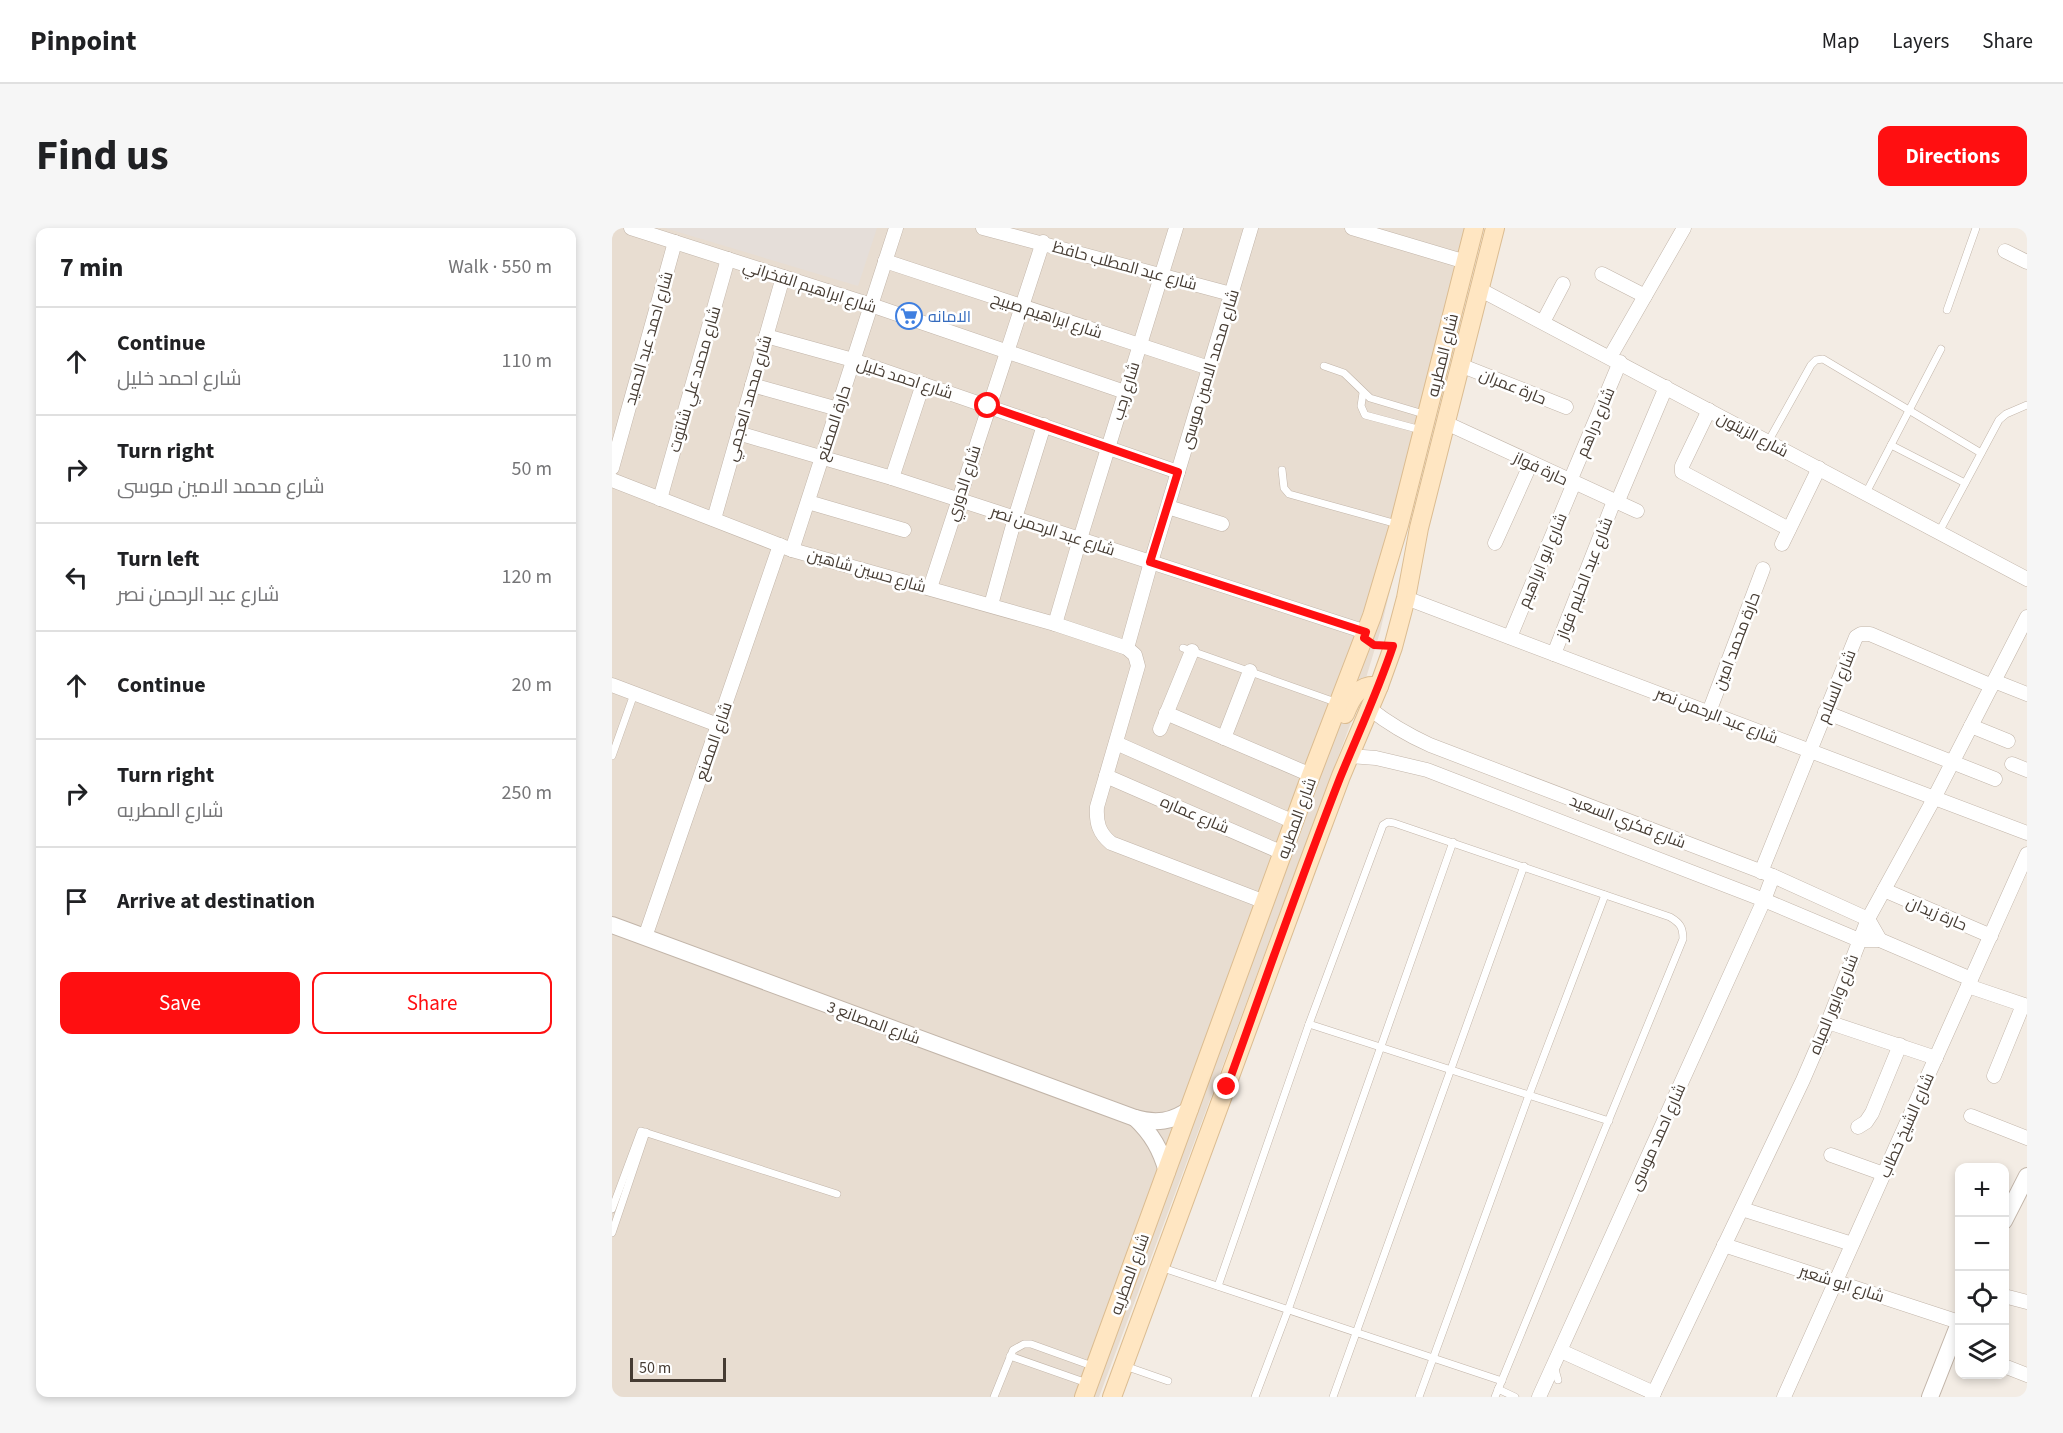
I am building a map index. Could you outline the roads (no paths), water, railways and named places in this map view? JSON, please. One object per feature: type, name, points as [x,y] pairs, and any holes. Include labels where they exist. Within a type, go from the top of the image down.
[{"type":"main road","name":"شارع المطريه","points":[[1090,1382],[1324,739],[1365,635],[1399,525],[1474,228]]},
{"type":"main road","name":"شارع المطريه","points":[[1112,1397],[1306,867],[1393,646],[1406,598],[1419,528],[1495,228]]},
{"type":"main road","points":[[1365,635],[1374,645],[1393,646]]},
{"type":"main road","points":[[1324,739],[1336,732],[1355,693],[1366,686],[1379,686]]},
{"type":"street","name":"شارع ابراهيم الفخراني","points":[[631,228],[871,305],[1125,392]]},
{"type":"street","name":"حارة المصنع","points":[[786,548],[807,502],[896,228]]},
{"type":"street","name":"شارع عبد المطلب حافظ","points":[[982,228],[1043,242],[1232,294]]},
{"type":"street","name":"شارع رجب","points":[[1055,624],[1107,447],[1176,228]]},
{"type":"street","name":"شارع محمد الامين موسى","points":[[1127,648],[1150,562],[1251,228]]},
{"type":"street","points":[[1352,228],[1466,262]]},
{"type":"street","name":"شارع دراهم","points":[[1572,482],[1615,360],[1645,296],[1684,228]]},
{"type":"street","name":"شارع احمد عبد الحميد","points":[[612,468],[675,242]]},
{"type":"street","name":"شارع الدوري","points":[[930,588],[1043,242]]},
{"type":"street","points":[[2005,251],[2027,262]]},
{"type":"street","name":"شارع محمد علي شلتوت","points":[[660,499],[728,259]]},
{"type":"street","name":"شارع ابراهيم صبيح","points":[[885,261],[1209,368]]},
{"type":"street","points":[[1602,274],[1645,296]]},
{"type":"street","name":"شارع محمد العجمي","points":[[714,519],[783,276]]},
{"type":"street","points":[[1543,322],[1563,284]]},
{"type":"street","name":"شارع الزيتون","points":[[1479,289],[2027,579]]},
{"type":"street","name":"شارع احمد خليل","points":[[766,336],[853,360],[1178,472]]},
{"type":"street","name":"حارة عمران","points":[[1461,365],[1566,407]]},
{"type":"street","points":[[892,478],[923,384]]},
{"type":"street","points":[[752,385],[837,409]]},
{"type":"street","name":"شارع عبد الحليم فواز","points":[[1554,654],[1666,387]]},
{"type":"street","points":[[1709,410],[1682,466],[1683,472],[1789,529]]},
{"type":"street","name":"حارة فواز","points":[[1446,423],[1636,511]]},
{"type":"street","points":[[992,605],[1015,518],[1044,425]]},
{"type":"street","name":"شارع عبد الرحمن نصر","points":[[738,433],[892,478],[1365,635]]},
{"type":"street","points":[[1495,543],[1531,463]]},
{"type":"street","points":[[1782,544],[1819,468]]},
{"type":"street","name":"شارع حسين شاهين","points":[[612,480],[786,548],[992,605],[1127,648]]},
{"type":"street","name":"شارع ابو ابراهيم","points":[[1510,637],[1572,482]]},
{"type":"street","points":[[807,502],[904,530]]},
{"type":"street","points":[[1168,507],[1222,524]]},
{"type":"street","name":"شارع المصنع","points":[[645,937],[718,725],[786,548]]},
{"type":"street","name":"حارة محمد امين","points":[[1709,712],[1763,569]]},
{"type":"street","name":"شارع عبد الرحمن نصر","points":[[1406,598],[2027,833]]},
{"type":"street","name":"شارع وابور المياه","points":[[1653,1395],[1828,1022],[1868,919],[1935,797],[2027,618]]},
{"type":"street","name":"شارع السلام","points":[[1767,874],[1810,750],[1857,637],[1865,633],[1993,684]]},
{"type":"street","points":[[1127,648],[1135,655],[1138,666],[1097,807],[1098,827],[1111,843],[1265,902]]},
{"type":"street","points":[[1160,729],[1187,649]]},
{"type":"street","points":[[1224,738],[1250,672]]},
{"type":"street","points":[[1993,684],[2027,694]]},
{"type":"street","points":[[612,685],[718,725]]},
{"type":"street","name":"شارع فكري السعيد","points":[[1370,709],[1401,731],[1430,745],[1767,874],[1868,919]]},
{"type":"street","points":[[1825,712],[1995,779]]},
{"type":"street","points":[[1166,713],[1311,775]]},
{"type":"street","points":[[1971,726],[2007,741]]},
{"type":"street","points":[[1116,742],[1294,822]]},
{"type":"street","name":"شارع فكري السعيد","points":[[1350,756],[1384,759],[1427,770],[1859,939],[1880,939],[2025,1006]]},
{"type":"street","points":[[2012,764],[2027,770]]},
{"type":"street","name":"شارع عماره","points":[[1106,776],[1283,853]]},
{"type":"street","name":"شارع الشيخ خطاب","points":[[1784,1397],[2027,854]]},
{"type":"street","name":"شارع احمد موسى","points":[[1539,1397],[1764,900],[1767,874]]},
{"type":"street","name":"حارة زيدان","points":[[1884,890],[1991,936]]},
{"type":"street","points":[[1868,919],[1880,939]]},
{"type":"street","name":"شارع المصانع 3","points":[[612,925],[1136,1118],[1158,1122],[1180,1116],[1190,1109]]},
{"type":"street","points":[[1994,1076],[2025,1006]]},
{"type":"street","points":[[1828,1022],[1936,1058]]},
{"type":"street","points":[[1858,1127],[1866,1122],[1872,1113],[1900,1045]]},
{"type":"street","points":[[1971,1116],[2027,1138]]},
{"type":"street","name":"شارع المصانع 3","points":[[1136,1118],[1153,1137],[1167,1172]]},
{"type":"street","points":[[1831,1155],[1884,1174]]},
{"type":"street","points":[[2006,1217],[2027,1176]]},
{"type":"street","points":[[1742,1209],[1852,1244]]},
{"type":"street","name":"شارع ابو شعير","points":[[1724,1245],[1955,1320]]},
{"type":"street","points":[[2009,1297],[2027,1302]]},
{"type":"street","points":[[1930,1397],[1954,1345],[1958,1325]]},
{"type":"street","points":[[1561,1351],[1653,1395]]},
{"type":"street","points":[[2009,1368],[2027,1375]]},
{"type":"lane","points":[[1947,310],[1976,228]]},
{"type":"lane","points":[[1866,493],[1941,349]]},
{"type":"lane","points":[[1768,441],[1811,364],[1823,359],[1981,453]]},
{"type":"lane","points":[[1324,366],[1344,373],[1370,398],[1425,423]]},
{"type":"lane","points":[[1363,393],[1361,406],[1365,415],[1425,423]]},
{"type":"lane","points":[[1939,532],[1999,420],[2006,414],[2027,405]]},
{"type":"lane","points":[[1891,445],[1965,483]]},
{"type":"lane","points":[[1282,470],[1284,488],[1289,494],[1399,525]]},
{"type":"lane","points":[[1187,649],[1338,703]]},
{"type":"lane","points":[[612,756],[634,694]]},
{"type":"lane","points":[[1218,1286],[1309,1024],[1383,825],[1388,822],[1394,823],[1670,917],[1678,922],[1683,930],[1683,939],[1497,1393],[1515,1397]]},
{"type":"lane","points":[[1255,1397],[1288,1310],[1453,842]]},
{"type":"lane","points":[[1333,1397],[1524,866]]},
{"type":"lane","points":[[1419,1397],[1605,895]]},
{"type":"lane","points":[[1309,1024],[1609,1121]]},
{"type":"lane","points":[[643,1131],[837,1194]]},
{"type":"lane","points":[[612,1209],[643,1131]]},
{"type":"lane","points":[[612,1233],[643,1131]]},
{"type":"lane","points":[[1160,1267],[1502,1381]]},
{"type":"lane","points":[[994,1397],[1010,1356],[1018,1346],[1031,1344],[1090,1382]]},
{"type":"lane","points":[[1010,1356],[1090,1382]]},
{"type":"lane","points":[[1123,1366],[1168,1381]]},
{"type":"lane","points":[[1554,1366],[1558,1380]]},
{"type":"place","name":"الامانه","points":[[909,316]]}]
